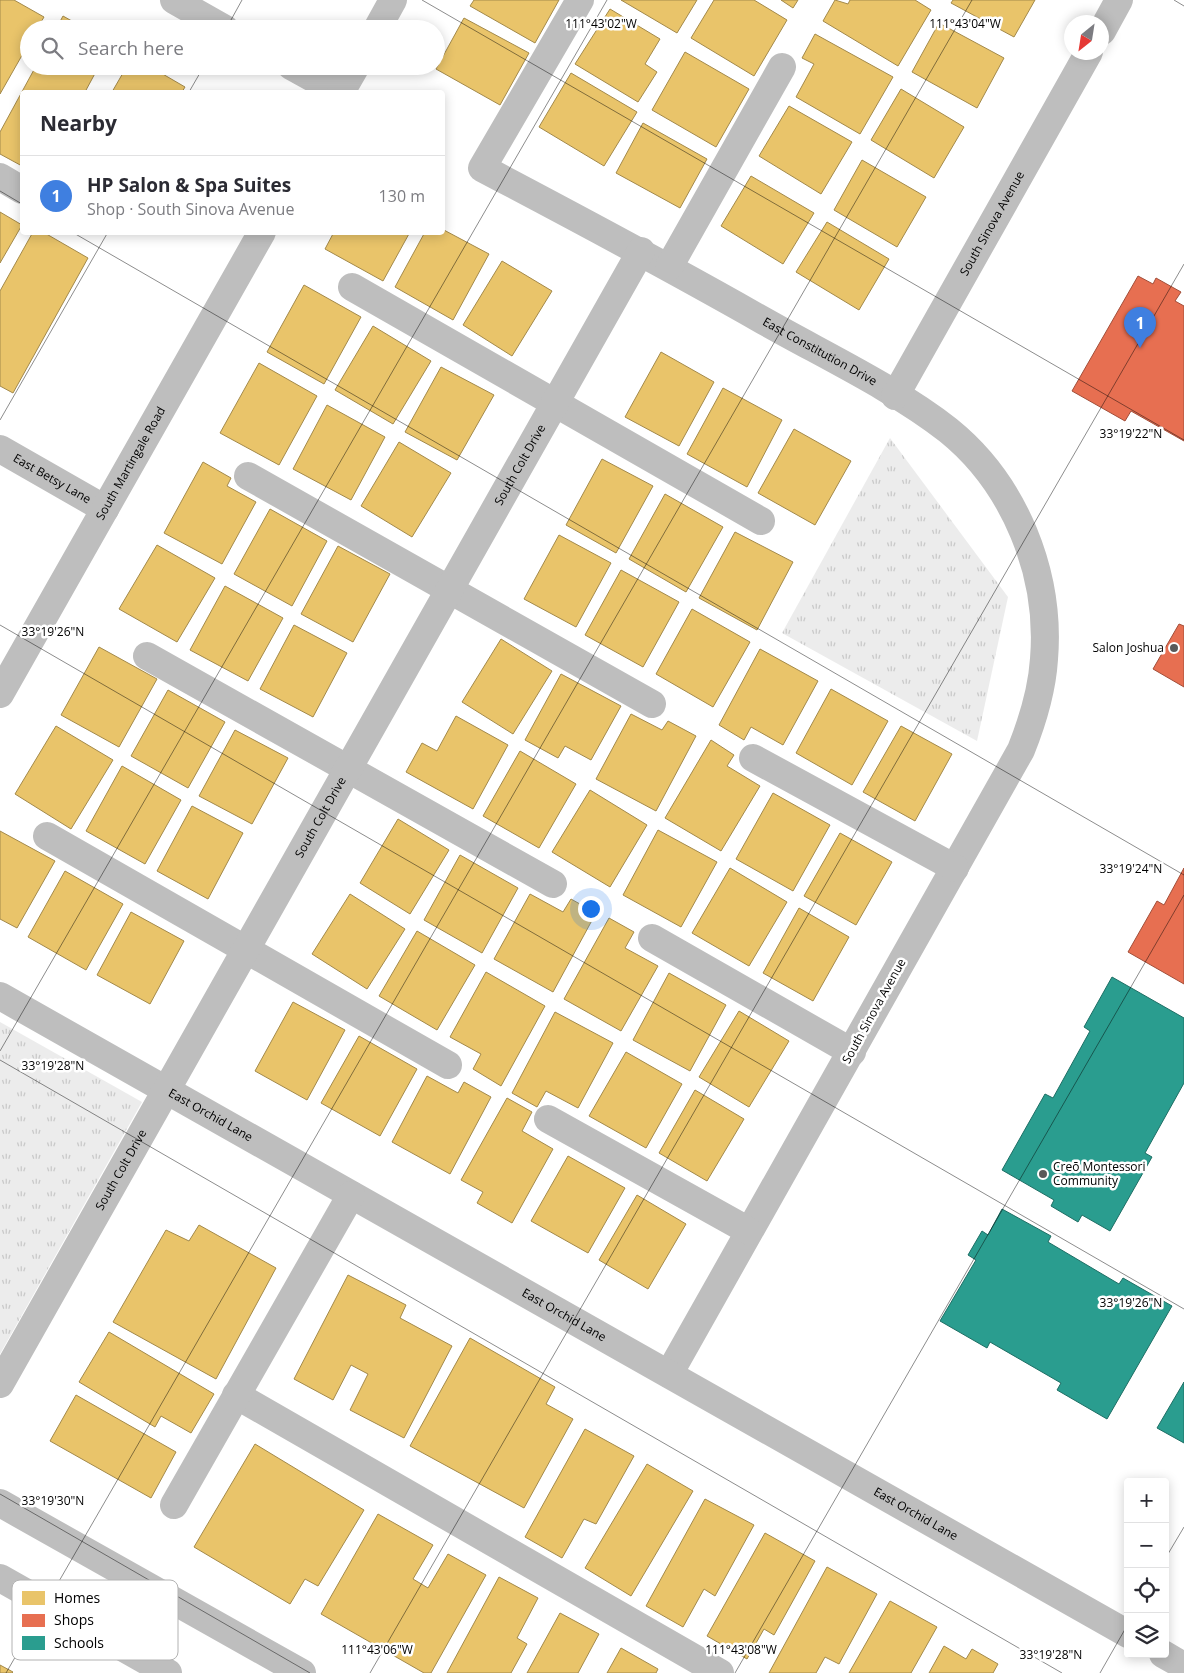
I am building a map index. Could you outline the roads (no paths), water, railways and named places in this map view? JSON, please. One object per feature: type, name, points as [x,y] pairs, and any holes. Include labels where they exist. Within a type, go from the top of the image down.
[{"type":"street","points":[[174,0],[209,20]]},
{"type":"street","points":[[382,20],[393,0]]},
{"type":"street","name":"East Constitution Drive","points":[[580,0],[482,168],[641,251],[895,396],[947,430],[981,462],[1008,500],[1022,528],[1035,566],[1044,611],[1045,635]]},
{"type":"street","points":[[1109,18],[1119,0]]},
{"type":"street","name":"South Sinova Avenue","points":[[895,396],[1084,60]]},
{"type":"street","points":[[669,267],[782,67]]},
{"type":"street","points":[[308,75],[335,90]]},
{"type":"street","points":[[340,90],[350,75]]},
{"type":"street","points":[[0,177],[20,189]]},
{"type":"street","name":"South Martingale Road","points":[[0,694],[260,235]]},
{"type":"street","name":"South Colt Drive","points":[[0,1384],[641,251]]},
{"type":"street","points":[[352,288],[761,521]]},
{"type":"street","name":"East Betsy Lane","points":[[0,449],[105,509]]},
{"type":"street","points":[[248,476],[652,704]]},
{"type":"street","name":"South Sinova Avenue","points":[[669,1374],[1010,770],[1030,727],[1042,682],[1045,635]]},
{"type":"street","points":[[147,656],[552,884]]},
{"type":"street","points":[[753,758],[955,868]]},
{"type":"street","points":[[47,836],[448,1065]]},
{"type":"street","points":[[652,938],[852,1052]]},
{"type":"street","name":"East Orchid Lane","points":[[0,996],[1124,1632]]},
{"type":"street","points":[[548,1119],[750,1231]]},
{"type":"street","points":[[174,1505],[351,1195]]},
{"type":"street","points":[[236,1395],[720,1673]]},
{"type":"street","points":[[0,1503],[137,1580]]},
{"type":"street","points":[[0,1578],[12,1585]]},
{"type":"street","points":[[178,1603],[302,1673]]},
{"type":"street","points":[[1169,1657],[1184,1666]]},
{"type":"street","points":[[145,1660],[168,1673]]},
{"type":"place","name":"HP Salon & Spa Suites","points":[[1140,348]]},
{"type":"place","name":"Salon Joshua","points":[[1174,648]]},
{"type":"place","name":"Creō Montessori Community","points":[[1043,1174]]}]
